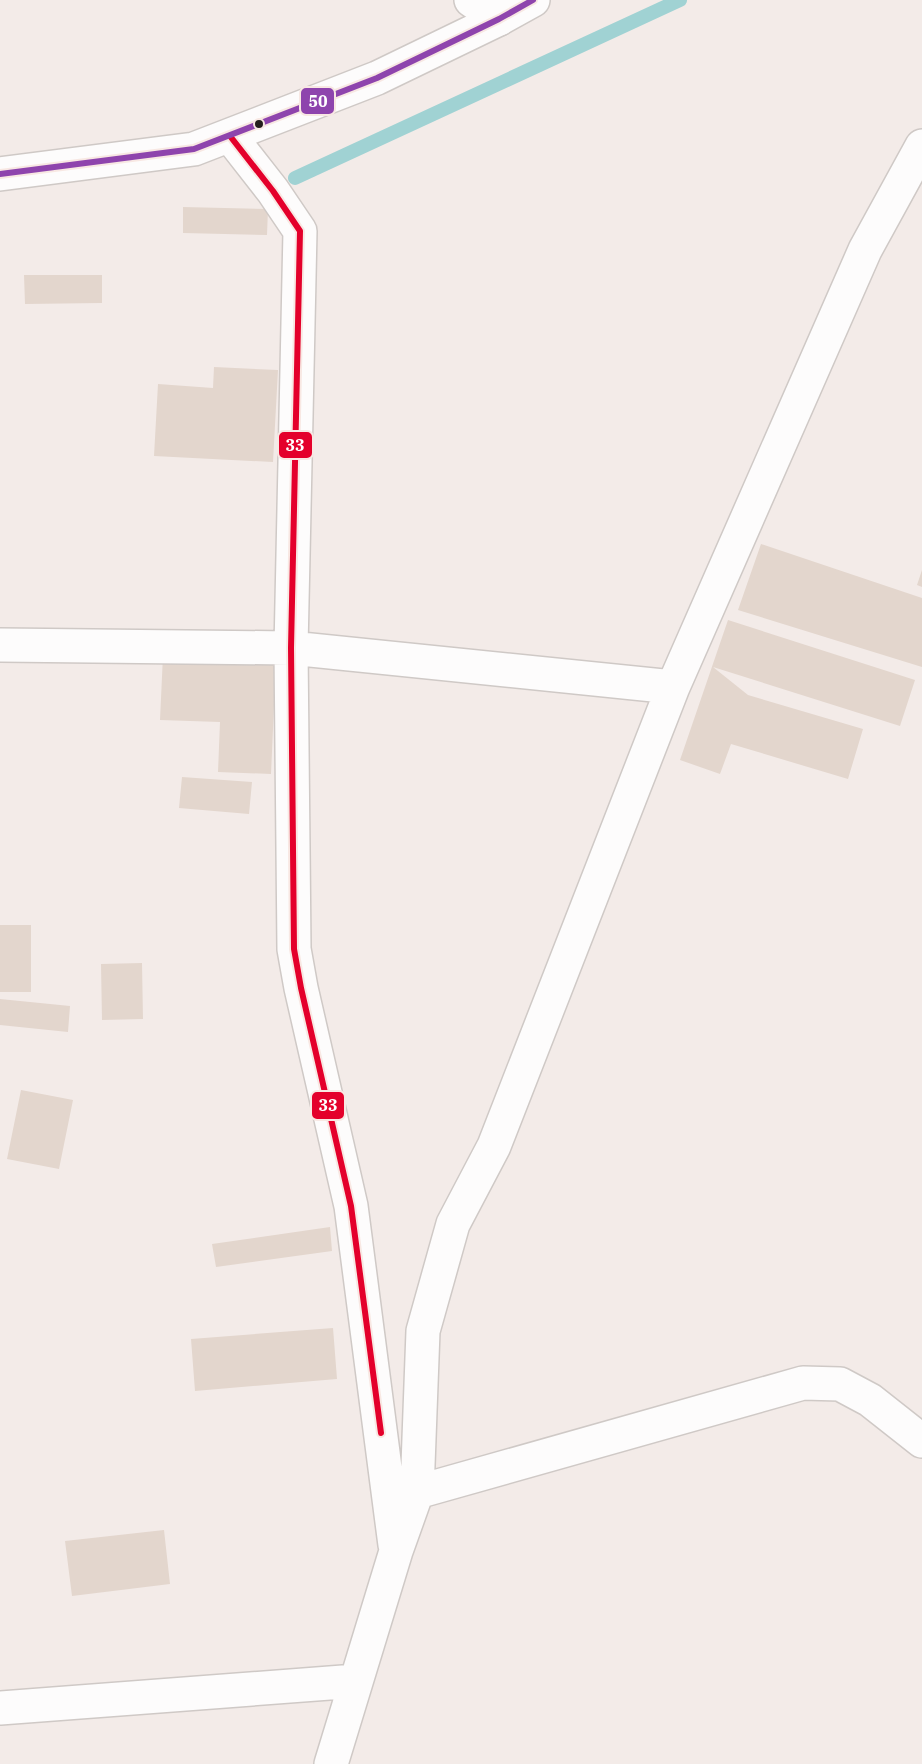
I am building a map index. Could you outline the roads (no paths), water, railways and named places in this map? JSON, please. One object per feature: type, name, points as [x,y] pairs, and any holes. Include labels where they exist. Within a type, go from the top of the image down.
[{"type":"street","points":[[471,0],[499,19]]},
{"type":"street","points":[[0,174],[195,148],[377,78],[499,19],[532,0]]},
{"type":"street","points":[[230,136],[273,191],[300,231],[291,648],[294,949],[351,1206],[396,1551]]},
{"type":"street","points":[[331,1764],[396,1551],[417,1492],[423,1331],[453,1224],[494,1146],[673,687],[865,250],[922,146]]},
{"type":"street","points":[[0,645],[291,648],[673,687]]},
{"type":"street","points":[[417,1492],[803,1383],[840,1384],[870,1400],[922,1441]]},
{"type":"street","points":[[0,1708],[356,1682]]},
{"type":"waterway","points":[[295,178],[680,0]]}]
